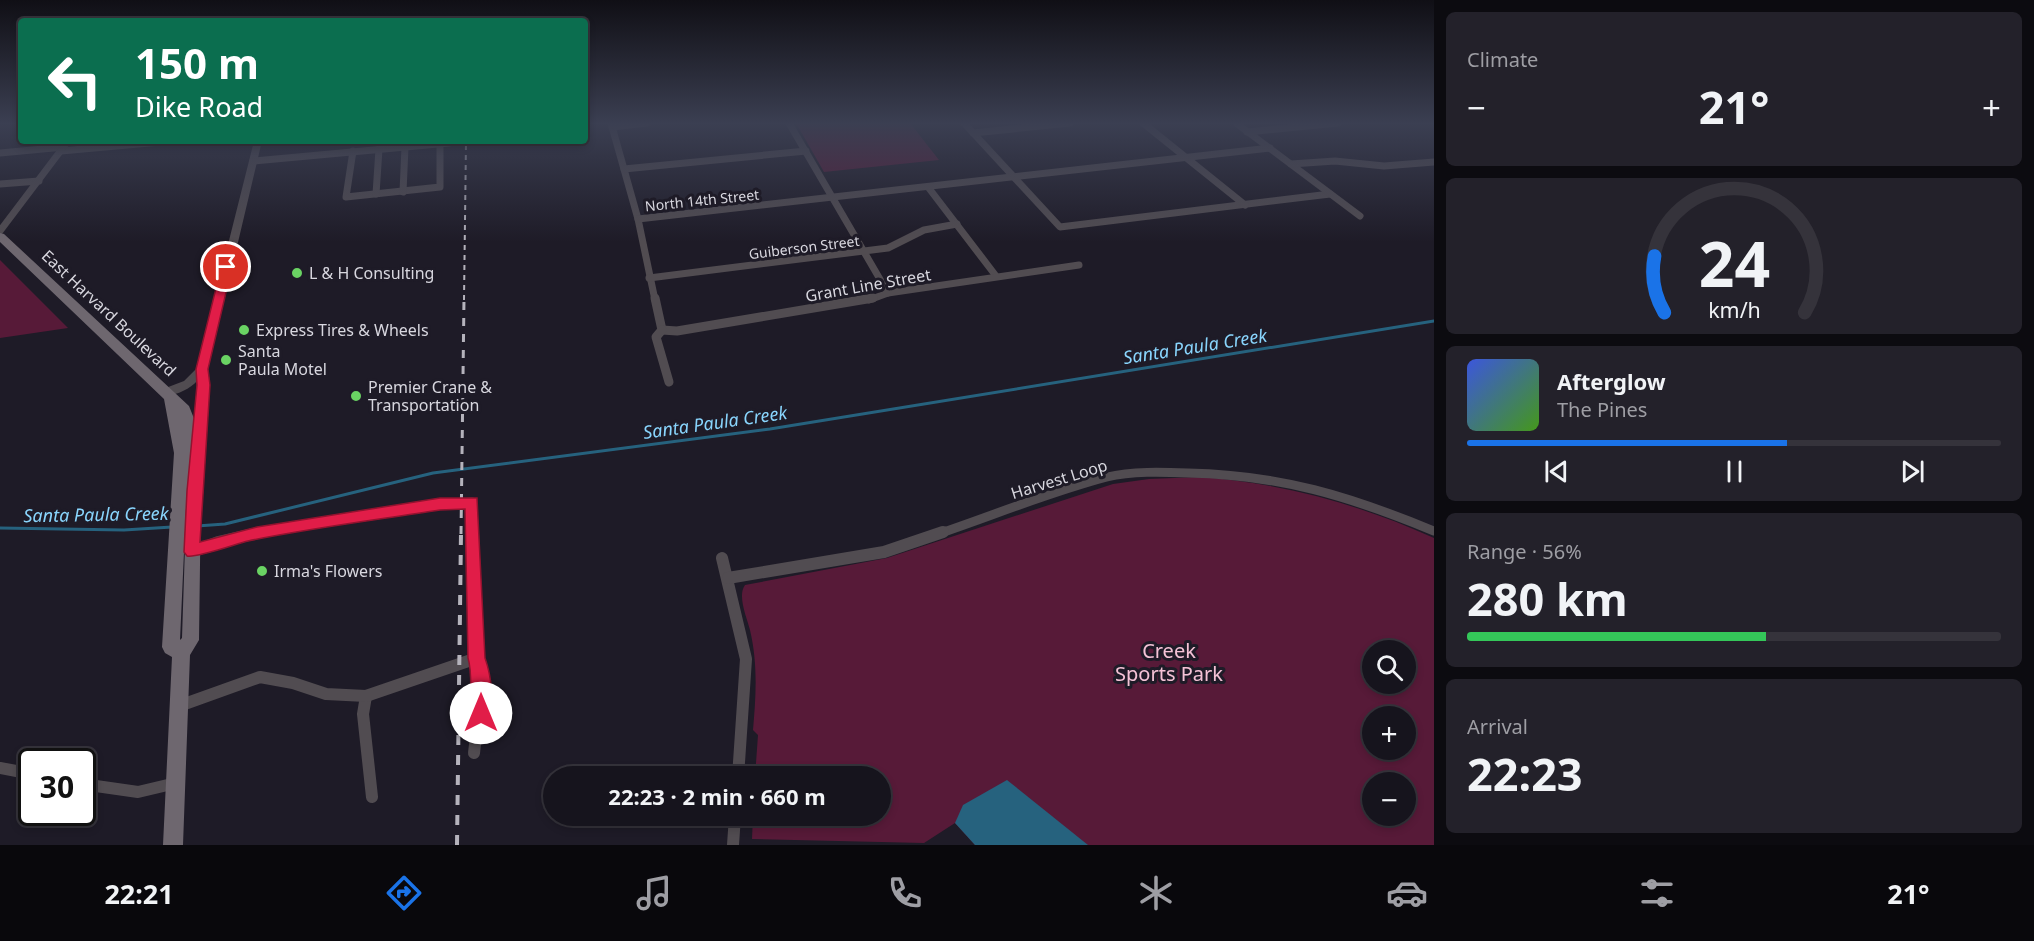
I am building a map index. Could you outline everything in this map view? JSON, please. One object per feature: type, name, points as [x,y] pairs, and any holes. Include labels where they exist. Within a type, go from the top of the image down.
[{"type":"main road","name":"East Harvard Boulevard","points":[[0,236],[169,395]]},
{"type":"main road","points":[[169,395],[187,493],[190,640],[181,653],[173,845]]},
{"type":"street","points":[[0,231],[52,162]]},
{"type":"street","points":[[187,493],[201,406],[202,369],[253,162]]},
{"type":"street","points":[[351,162],[346,197],[440,188],[440,162]]},
{"type":"street","points":[[376,194],[378,162]]},
{"type":"street","points":[[403,192],[404,162]]},
{"type":"street","points":[[622,162],[638,219],[662,330],[656,336],[669,382]]},
{"type":"street","points":[[624,169],[690,162]]},
{"type":"street","points":[[813,162],[888,293]]},
{"type":"street","points":[[1000,162],[1060,227],[1330,194]]},
{"type":"street","name":"North 14th Street","points":[[638,219],[1139,162]]},
{"type":"street","points":[[1192,162],[1245,205]]},
{"type":"street","points":[[1291,164],[1314,162]]},
{"type":"street","points":[[1349,162],[1384,166],[1429,162]]},
{"type":"street","points":[[1291,164],[1360,216]]},
{"type":"street","points":[[0,184],[39,181]]},
{"type":"street","points":[[928,186],[996,276]]},
{"type":"street","name":"Guiberson Street","points":[[649,278],[888,248],[924,230],[957,224]]},
{"type":"street","name":"Grant Line Street","points":[[662,330],[677,331],[834,305],[888,293],[1079,265]]},
{"type":"street","points":[[169,395],[188,384],[202,369]]},
{"type":"street","name":"Harvest Loop","points":[[728,578],[884,552],[1108,477],[1158,472],[1235,474],[1294,483],[1368,504],[1434,531]]},
{"type":"street","points":[[187,547],[257,533],[440,504],[472,502],[477,658],[481,672],[481,713],[474,753]]},
{"type":"street","points":[[722,558],[745,647],[747,671],[739,766]]},
{"type":"street","points":[[179,706],[260,677],[292,683],[326,694],[366,696],[477,658]]},
{"type":"street","points":[[366,696],[363,714],[372,797]]},
{"type":"street","points":[[0,768],[18,771]]},
{"type":"street","points":[[96,786],[138,792],[176,783]]},
{"type":"street","points":[[733,845],[734,826]]},
{"type":"green space","points":[[819,162],[916,162],[824,172]]},
{"type":"green space","points":[[0,260],[68,328],[0,338]]},
{"type":"green space","name":"Creek Sports Park","points":[[1200,477],[1261,484],[1349,505],[1434,538],[1434,845],[975,845],[955,823],[924,843],[752,839],[753,826],[891,826],[891,766],[756,766],[758,735],[753,730],[755,668],[753,643],[742,601],[745,585],[887,558],[1113,484],[1149,479]]},
{"type":"water","points":[[1007,780],[1088,845],[975,845],[955,823],[963,805]]},
{"type":"waterway","name":"Santa Paula Creek","points":[[197,526],[225,524],[433,473],[770,429],[1434,321]]},
{"type":"waterway","name":"Santa Paula Creek","points":[[0,528],[124,530],[172,527]]},
{"type":"railway","points":[[464,300],[466,162]]},
{"type":"railway","points":[[461,534],[464,298]]},
{"type":"railway","points":[[457,845],[461,532]]},
{"type":"place","name":"L & H Consulting","points":[[297,273]]},
{"type":"place","name":"Express Tires & Wheels","points":[[244,330]]},
{"type":"place","name":"Santa Paula Motel","points":[[226,360]]},
{"type":"place","name":"Premier Crane & Transportation","points":[[356,396]]},
{"type":"place","name":"Irma's Flowers","points":[[262,571]]},
{"type":"route","points":[[226,267],[202,369],[203,385],[194,491],[192,552],[218,542],[257,533],[440,504],[472,502],[481,713]]}]
